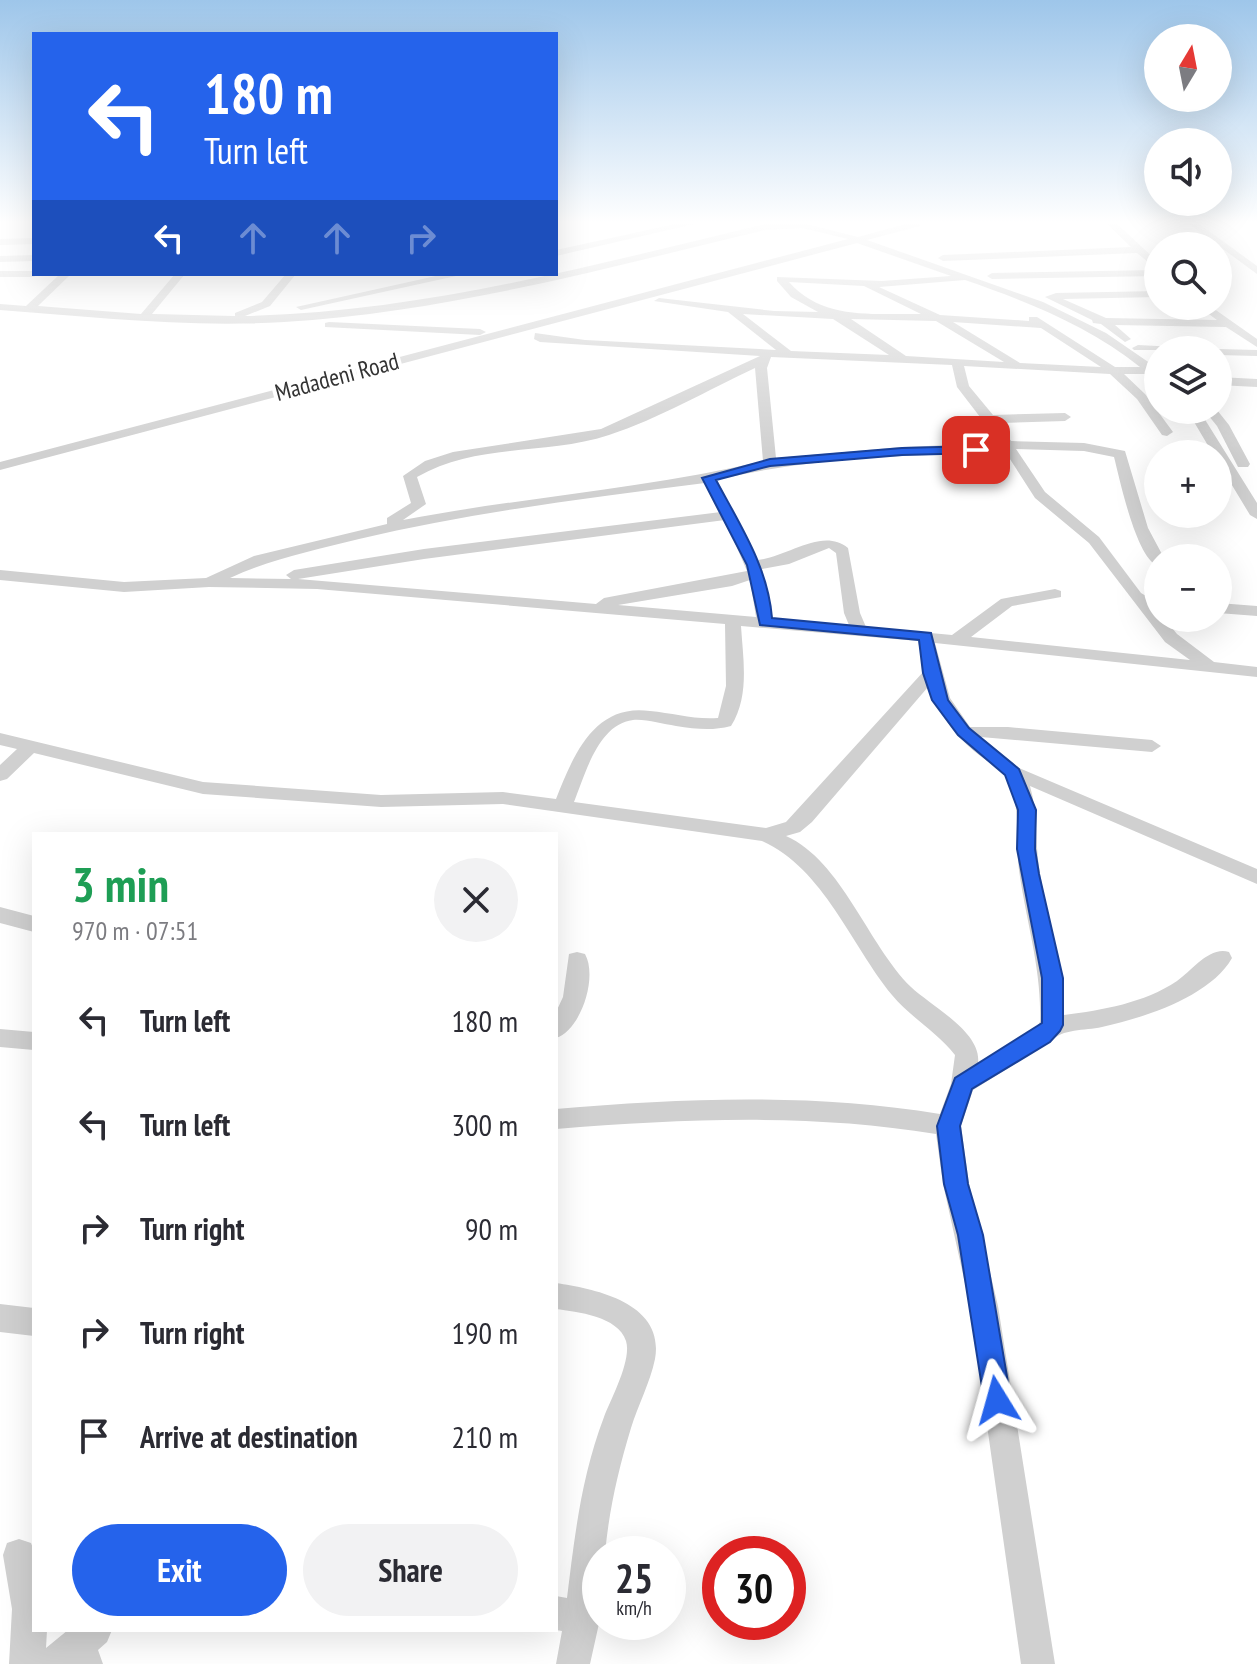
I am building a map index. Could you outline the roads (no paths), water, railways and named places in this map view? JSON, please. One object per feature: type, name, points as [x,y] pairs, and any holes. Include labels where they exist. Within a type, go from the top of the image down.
[{"type":"street","points":[[29,309],[40,299]]},
{"type":"street","points":[[145,316],[159,299]]},
{"type":"street","points":[[224,320],[266,304],[270,299]]},
{"type":"street","points":[[237,316],[322,299]]},
{"type":"street","points":[[0,307],[224,320],[290,319],[444,299]]},
{"type":"street","name":"Madadeni Road","points":[[0,466],[634,299]]},
{"type":"street","points":[[667,299],[537,337],[765,357],[788,354],[1020,367],[1144,370]]},
{"type":"street","points":[[804,299],[852,324],[903,359]]},
{"type":"street","points":[[896,299],[938,318],[1020,367]]},
{"type":"street","points":[[996,299],[1084,349],[1151,407],[1167,432]]},
{"type":"street","points":[[1022,299],[1078,324],[1144,362]]},
{"type":"street","points":[[1054,299],[1104,321],[1144,355]]},
{"type":"street","points":[[659,301],[733,311],[1042,325]]},
{"type":"street","points":[[733,311],[788,354]]},
{"type":"street","points":[[290,319],[312,325],[504,333]]},
{"type":"street","points":[[1222,320],[1257,344]]},
{"type":"street","points":[[1078,324],[1104,321],[1227,324]]},
{"type":"street","points":[[1138,348],[1144,348]]},
{"type":"street","points":[[1232,352],[1257,353]]},
{"type":"street","points":[[765,357],[770,463]]},
{"type":"street","points":[[351,535],[402,517],[415,508],[419,499],[410,476],[431,465],[470,453],[605,432],[765,357]]},
{"type":"street","points":[[957,362],[963,387],[990,419],[1045,501],[1094,540],[1128,590],[1144,598]]},
{"type":"street","points":[[1232,382],[1257,383]]},
{"type":"street","points":[[990,419],[1065,417]]},
{"type":"street","points":[[1202,424],[1257,515]]},
{"type":"street","points":[[1221,424],[1257,490]]},
{"type":"street","points":[[209,582],[259,559],[351,535],[514,504],[709,478],[770,463],[902,451],[1084,447],[1120,454],[1141,528],[1149,544]]},
{"type":"street","points":[[709,478],[756,569],[765,622]]},
{"type":"street","points":[[259,582],[424,554],[730,515]]},
{"type":"street","points":[[594,608],[620,599],[732,581],[825,543],[838,546],[843,551],[852,613],[859,629]]},
{"type":"street","points":[[0,575],[124,587],[259,582],[859,629],[1257,672]]},
{"type":"street","points":[[956,640],[1007,602],[1055,594]]},
{"type":"street","points":[[1232,609],[1257,611]]},
{"type":"street","points":[[563,806],[583,755],[591,743],[620,718],[642,715],[705,724],[725,722],[730,714],[733,687],[733,620]]},
{"type":"street","points":[[1168,632],[1171,638],[1208,665]]},
{"type":"street","points":[[926,637],[931,673],[940,700],[964,732],[1013,772],[1257,877]]},
{"type":"street","points":[[766,835],[793,827],[805,817],[931,673]]},
{"type":"street","points":[[964,732],[1008,732],[1152,746]]},
{"type":"street","points":[[0,739],[203,788],[381,801],[503,798],[766,835],[786,844],[813,867],[902,992],[947,1028],[967,1053],[963,1084],[948,1126],[956,1184],[984,1306],[1038,1664]]},
{"type":"street","points":[[0,775],[29,748]]},
{"type":"street","points":[[963,1084],[1042,1036],[1052,1025],[1053,978],[1029,874],[1027,810],[1013,772]]},
{"type":"street","points":[[0,915],[32,923]]},
{"type":"street","points":[[1052,1025],[1098,1021],[1140,1008],[1178,991],[1221,958]]},
{"type":"street","points":[[558,1027],[570,1013],[577,997],[577,960]]},
{"type":"street","points":[[0,1038],[32,1041]]},
{"type":"street","points":[[558,1119],[675,1109],[828,1111],[877,1114],[948,1126]]},
{"type":"street","points":[[558,1296],[604,1307],[621,1315],[636,1327],[642,1341],[641,1359],[619,1416],[595,1497],[570,1615],[573,1664]]},
{"type":"street","points":[[0,1318],[32,1322]]},
{"type":"street","points":[[18,1555],[29,1594],[32,1621],[26,1664]]}]
